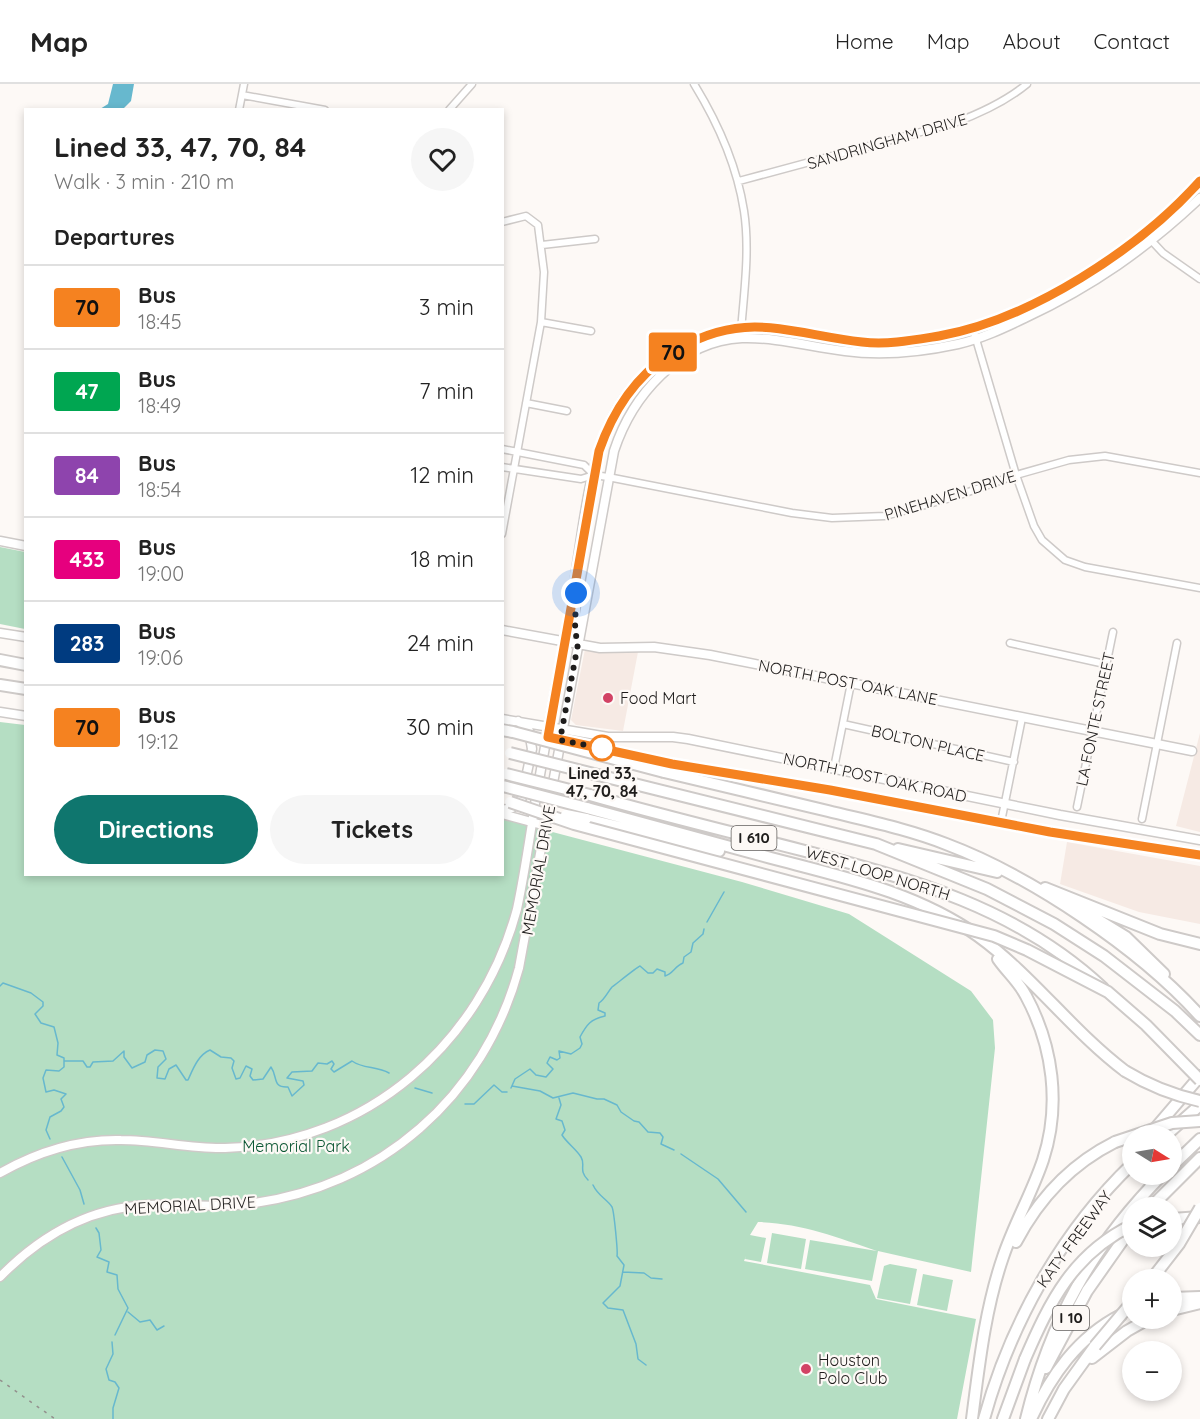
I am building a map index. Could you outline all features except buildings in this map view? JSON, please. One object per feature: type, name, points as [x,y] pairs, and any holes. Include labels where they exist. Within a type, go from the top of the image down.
[{"type":"highway","points":[[0,660],[24,665]]},
{"type":"highway","points":[[0,685],[24,689]]},
{"type":"highway","points":[[508,731],[897,828],[962,850],[1024,881],[1102,932],[1160,977],[1200,1016]]},
{"type":"highway","name":"WEST LOOP NORTH","points":[[506,752],[876,844],[926,860],[1013,902],[1083,942],[1150,991],[1200,1034]]},
{"type":"highway","name":"WEST LOOP NORTH","points":[[504,773],[917,882],[970,902],[1027,931],[1077,964],[1146,1025],[1200,1078]]},
{"type":"highway","points":[[504,785],[586,814],[836,875],[902,895],[933,908],[979,937],[1020,972],[1100,1052],[1125,1071],[1145,1083],[1200,1103],[1177,1125]]},
{"type":"highway","points":[[504,807],[586,814]]},
{"type":"highway","points":[[504,807],[994,936],[1027,950],[1108,992]]},
{"type":"highway","points":[[926,860],[981,867],[1048,889],[1160,934],[1200,944]]},
{"type":"highway","points":[[1048,889],[1111,927],[1147,955],[1171,982],[1200,1034]]},
{"type":"highway","points":[[972,1419],[983,1336],[996,1283],[1003,1258],[1046,1149],[1051,1127],[1053,1092],[1050,1059],[1033,1010],[1025,994],[990,947]]},
{"type":"highway","points":[[1159,1125],[1200,1078]]},
{"type":"highway","points":[[996,1283],[1023,1229],[1044,1198],[1068,1172],[1091,1155],[1115,1142],[1172,1123],[1200,1121]]},
{"type":"highway","points":[[1182,1156],[1200,1139]]},
{"type":"highway","points":[[1161,1197],[1200,1158]]},
{"type":"highway","points":[[1106,1193],[1122,1165]]},
{"type":"highway","name":"KATY FREEWAY","points":[[984,1419],[1000,1369],[1028,1305],[1061,1251],[1122,1175]]},
{"type":"highway","points":[[1028,1419],[1044,1355],[1070,1296],[1113,1231],[1153,1185]]},
{"type":"highway","points":[[1182,1213],[1200,1210]]},
{"type":"highway","points":[[1160,1269],[1179,1244],[1200,1210]]},
{"type":"highway","points":[[1182,1218],[1200,1217]]},
{"type":"highway","points":[[1003,1419],[1046,1312],[1070,1275],[1101,1243],[1122,1233]]},
{"type":"highway","name":"I 10","points":[[1028,1419],[1047,1367],[1070,1320],[1100,1271],[1122,1241]]},
{"type":"highway","points":[[1182,1298],[1200,1297]]},
{"type":"highway","points":[[1182,1308],[1200,1303]]},
{"type":"highway","points":[[1028,1419],[1060,1368],[1077,1346],[1106,1322],[1122,1314]]},
{"type":"highway","points":[[1048,1419],[1064,1389],[1122,1315]]},
{"type":"highway","points":[[1083,1365],[1132,1329]]},
{"type":"highway","points":[[1009,1419],[1027,1360]]},
{"type":"main road","name":"MEMORIAL DRIVE","points":[[0,1173],[49,1151],[96,1142],[120,1140],[226,1148],[272,1143],[303,1135],[352,1115],[406,1083],[458,1030],[494,975],[517,909],[599,451],[611,419],[621,402],[647,372],[684,345],[711,333],[741,327],[779,328],[864,342],[922,339],[973,329],[1028,306],[1078,279],[1145,233],[1200,181]]},
{"type":"main road","name":"MEMORIAL DRIVE","points":[[0,1277],[29,1249],[45,1238],[94,1214],[147,1205],[245,1204],[310,1191],[363,1167],[399,1145],[429,1120],[462,1085],[495,1033],[510,998],[525,939],[608,477],[620,432],[635,404],[648,387],[675,363],[712,345],[740,338],[777,339],[846,351],[886,353],[939,348],[975,339],[1041,310],[1110,273],[1152,241],[1200,198]]},
{"type":"main road","points":[[885,342],[886,353]]},
{"type":"main road","points":[[0,541],[24,546]]},
{"type":"main road","points":[[576,574],[575,631],[578,644]]},
{"type":"main road","name":"NORTH POST OAK LANE","points":[[504,630],[600,648],[676,650],[1192,751]]},
{"type":"main road","points":[[0,633],[24,637]]},
{"type":"main road","points":[[0,712],[24,716]]},
{"type":"main road","name":"NORTH POST OAK ROAD","points":[[504,719],[620,738],[665,736],[688,739],[1004,804],[1200,840]]},
{"type":"main road","points":[[504,807],[512,808],[521,801],[532,749],[529,731],[518,721]]},
{"type":"main road","name":"NORTH POST OAK ROAD","points":[[548,737],[672,764],[1200,855]]},
{"type":"main road","points":[[504,807],[546,826]]},
{"type":"street","points":[[239,108],[244,84]]},
{"type":"street","points":[[451,108],[472,84]]},
{"type":"street","points":[[694,84],[727,149],[739,181],[745,214],[740,338]]},
{"type":"street","name":"SANDRINGHAM DRIVE","points":[[739,181],[954,123],[979,114],[1008,99],[1028,84]]},
{"type":"street","points":[[242,95],[314,108]]},
{"type":"street","points":[[504,222],[526,216],[538,225],[542,245],[543,298],[541,322],[504,523]]},
{"type":"street","points":[[1145,233],[1163,253],[1200,279]]},
{"type":"street","points":[[542,245],[595,239]]},
{"type":"street","points":[[541,322],[591,331]]},
{"type":"street","points":[[973,329],[1016,475],[1042,540],[1065,560],[1085,567],[1200,588]]},
{"type":"street","points":[[525,403],[567,411]]},
{"type":"street","points":[[504,449],[584,465],[594,475],[581,479],[504,467]]},
{"type":"street","name":"PINEHAVEN DRIVE","points":[[594,475],[792,513],[841,518],[885,516],[954,497],[1016,475],[1069,460],[1105,456],[1200,473]]},
{"type":"street","points":[[544,473],[546,458]]},
{"type":"street","name":"LA FONTE STREET","points":[[1077,807],[1113,632]]},
{"type":"street","points":[[1010,643],[1105,664]]},
{"type":"street","points":[[1142,819],[1178,643]]},
{"type":"street","points":[[834,768],[851,683]]},
{"type":"street","points":[[1001,822],[1022,718]]},
{"type":"street","name":"BOLTON PLACE","points":[[843,724],[1014,762]]},
{"type":"shaded area","points":[[585,649],[638,652],[623,731],[576,725],[571,720]]},
{"type":"shaded area","points":[[1200,733],[1200,832],[1176,826]]},
{"type":"shaded area","points":[[1067,842],[1200,866],[1200,924],[1139,912],[1060,884]]},
{"type":"green space","points":[[0,547],[24,552],[24,629],[0,624]]},
{"type":"green space","name":"Memorial Park","points":[[0,722],[24,725],[24,876],[504,876],[504,819],[742,882],[849,914],[971,991],[993,1020],[995,1048],[971,1272],[878,1251],[872,1281],[805,1269],[810,1240],[877,1251],[804,1228],[758,1222],[750,1235],[766,1238],[761,1262],[745,1259],[746,1256],[744,1261],[870,1285],[876,1299],[976,1319],[957,1419],[0,1419]]},
{"type":"green space","points":[[772,1233],[806,1239],[801,1269],[767,1263]]},
{"type":"green space","points":[[890,1264],[917,1269],[910,1304],[877,1298],[884,1266]]},
{"type":"green space","points":[[923,1274],[953,1280],[947,1311],[917,1305]]},
{"type":"water","points":[[113,84],[134,84],[131,101],[124,108],[102,108],[108,104]]},
{"type":"waterway","points":[[707,922],[724,892]]},
{"type":"waterway","points":[[511,1088],[515,1079],[530,1069],[536,1075],[546,1077],[553,1069],[547,1063],[550,1057],[557,1060],[560,1058],[559,1051],[571,1054],[580,1048],[582,1044],[580,1037],[587,1025],[605,1016],[605,1013],[598,1010],[599,1003],[612,987],[640,966],[648,973],[653,973],[657,969],[665,972],[665,976],[670,974],[683,963],[684,957],[691,952],[693,943],[703,934],[704,929]]},
{"type":"waterway","points":[[0,986],[3,983],[31,993],[43,1002],[43,1006],[35,1014],[41,1023],[54,1027],[58,1043],[57,1055],[64,1058],[64,1067],[59,1071],[46,1070],[43,1078],[46,1092],[54,1090],[66,1094],[61,1099],[64,1107],[50,1117],[46,1130],[50,1139]]},
{"type":"waterway","points":[[65,1061],[83,1061],[87,1067],[90,1067],[93,1062],[113,1061],[124,1051],[124,1057],[132,1068],[145,1062],[147,1055],[155,1050],[163,1051],[166,1059],[158,1067],[157,1078],[165,1079],[169,1069],[176,1065],[188,1080],[199,1059],[210,1050],[234,1061],[232,1068],[236,1079],[240,1078],[246,1066],[252,1069],[250,1076],[253,1080],[263,1079],[271,1067],[277,1084],[288,1087],[292,1096],[304,1085],[303,1081],[287,1078],[292,1072],[312,1071],[318,1063],[327,1064],[332,1061],[334,1064],[331,1069],[334,1072],[352,1061],[389,1073]]},
{"type":"waterway","points":[[465,1104],[474,1104],[494,1085],[502,1092],[507,1092]]},
{"type":"waterway","points":[[512,1086],[540,1091],[553,1098],[573,1093],[604,1099],[617,1105],[621,1112],[639,1122],[648,1132],[660,1133],[663,1137],[661,1144],[674,1150]]},
{"type":"waterway","points":[[415,1088],[432,1093]]},
{"type":"waterway","points":[[559,1098],[561,1105],[556,1119],[562,1121],[565,1130],[562,1135],[581,1157],[583,1173],[588,1180]]},
{"type":"waterway","points":[[681,1154],[718,1179],[746,1212]]},
{"type":"waterway","points":[[62,1157],[80,1190],[84,1204]]},
{"type":"waterway","points":[[593,1185],[612,1207],[617,1256],[624,1265],[620,1286],[603,1303],[608,1308],[623,1310],[636,1344],[638,1359],[646,1365]]},
{"type":"waterway","points":[[96,1228],[99,1233],[101,1250],[97,1257],[109,1262],[107,1272],[117,1275],[118,1289],[128,1308],[115,1335]]},
{"type":"waterway","points":[[623,1272],[644,1273],[651,1278],[662,1279]]},
{"type":"waterway","points":[[128,1312],[140,1322],[150,1320],[157,1330],[164,1326]]},
{"type":"waterway","points":[[112,1342],[113,1354],[106,1369],[109,1380],[115,1382],[119,1388],[113,1408],[113,1419]]},
{"type":"railway","points":[[0,1380],[55,1419]]},
{"type":"bus line","name":"70","points":[[1200,181],[1145,233],[1078,279],[1028,306],[973,329],[915,340],[864,342],[779,328],[741,327],[711,333],[684,345],[662,359],[647,372],[621,402],[611,419],[599,451],[548,737],[672,764],[830,790],[1050,832],[1200,855]]},
{"type":"place","name":"Food Mart","points":[[608,698]]},
{"type":"place","name":"Lined 33, 47, 70, 84","points":[[602,748]]},
{"type":"place","name":"Houston Polo Club","points":[[806,1369]]},
{"type":"route","points":[[576,593],[575,631],[578,644],[560,740],[602,748]]}]
